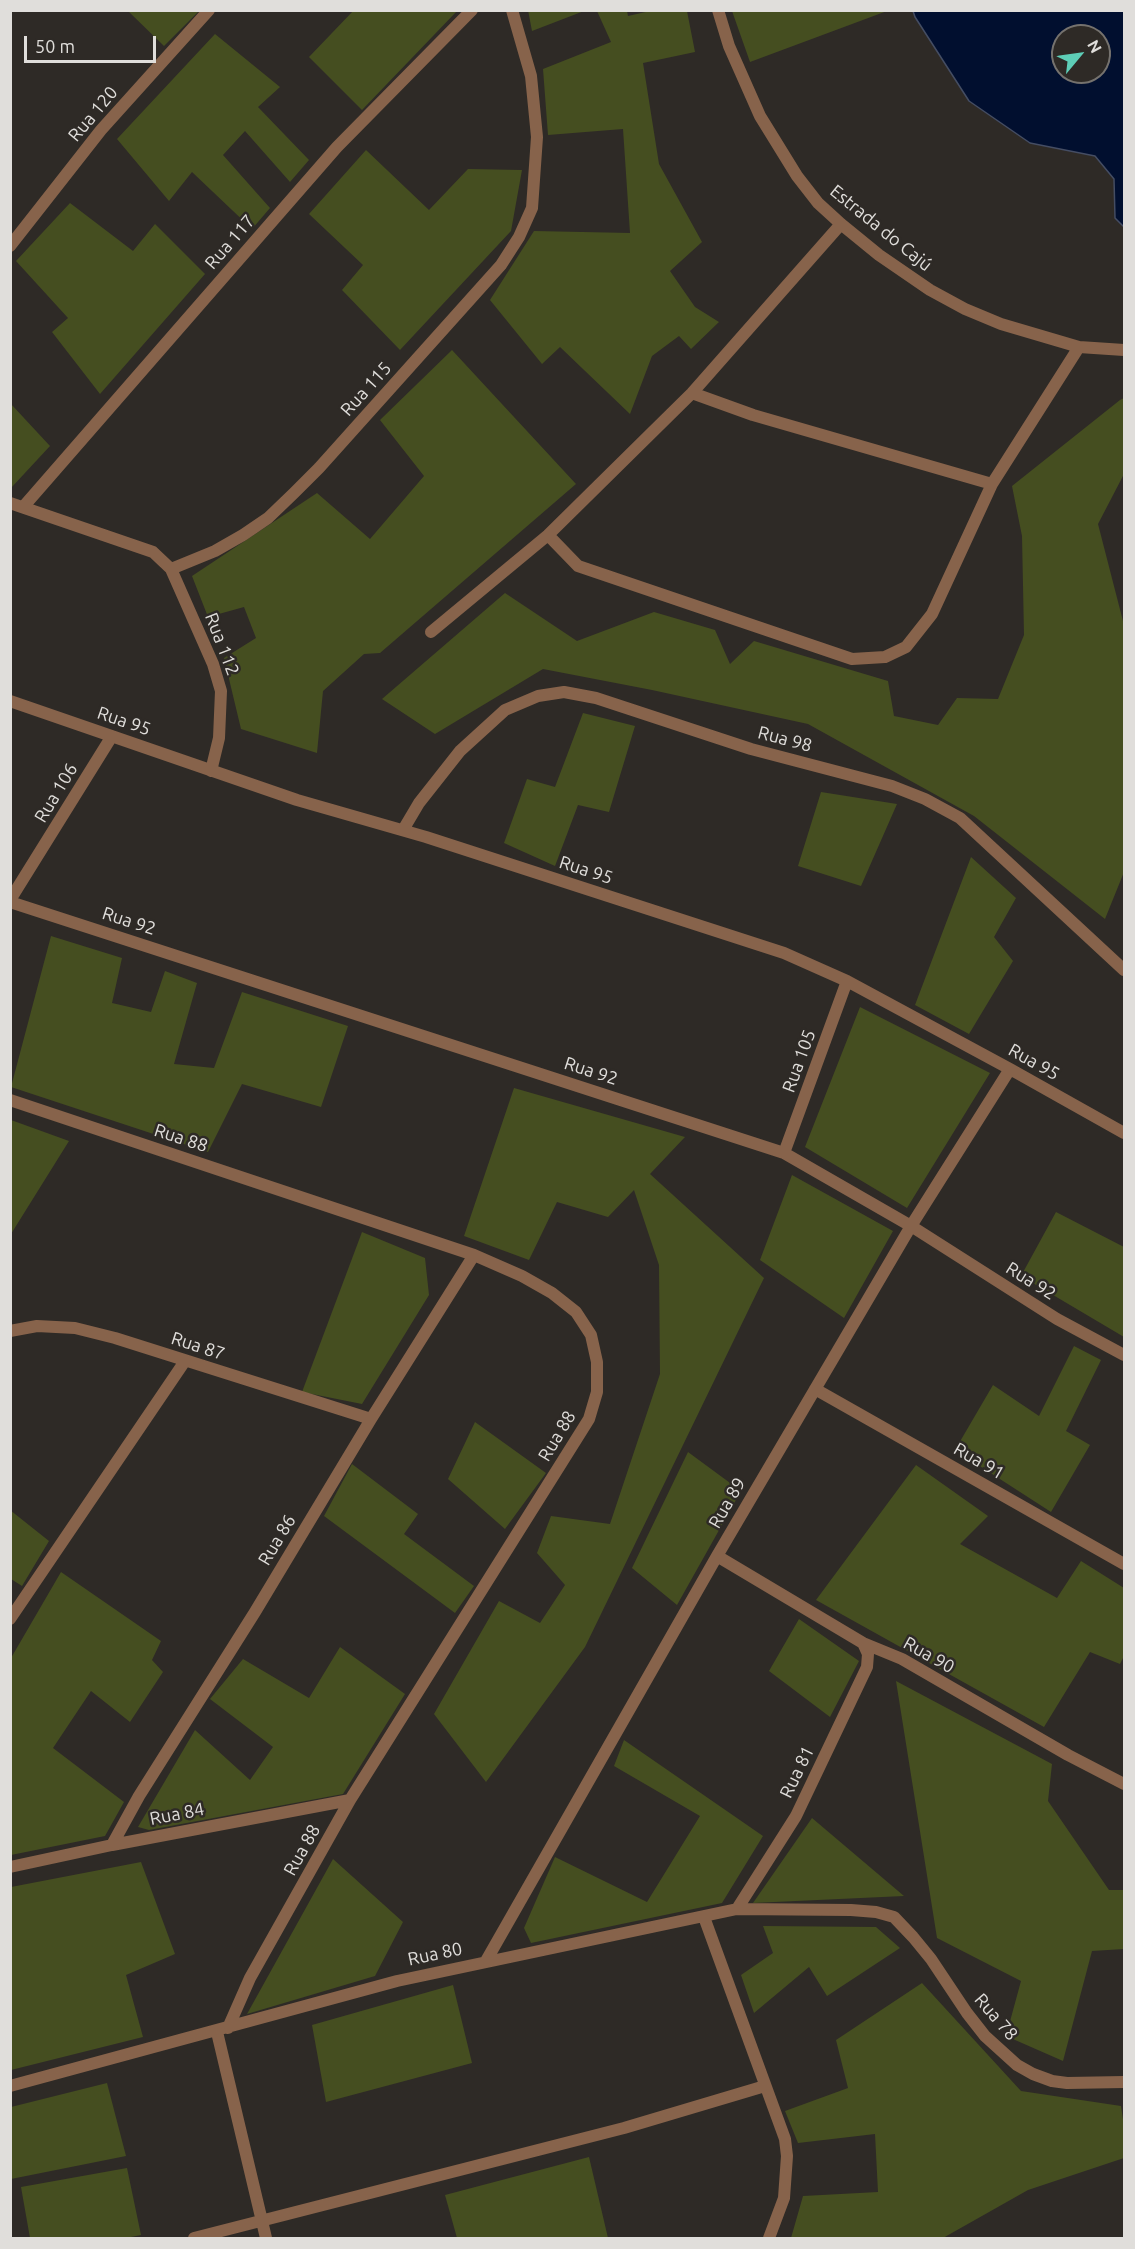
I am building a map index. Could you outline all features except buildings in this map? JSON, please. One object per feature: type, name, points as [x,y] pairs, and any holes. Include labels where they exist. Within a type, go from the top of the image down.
[{"type":"street","name":"Rua 120","points":[[10,246],[101,130],[209,10]]},
{"type":"street","name":"Rua 117","points":[[24,507],[337,147],[472,10]]},
{"type":"street","name":"Rua 115","points":[[171,569],[215,550],[268,518],[319,468],[501,265],[519,237],[532,208],[537,137],[531,76],[512,10]]},
{"type":"street","name":"Estrada do Cajú","points":[[718,10],[729,46],[760,116],[796,176],[818,203],[841,224],[879,255],[930,290],[965,309],[1001,324],[1079,347],[1125,350]]},
{"type":"street","points":[[431,632],[548,535],[692,393],[841,224]]},
{"type":"street","points":[[548,535],[578,567],[852,659],[885,657],[906,647],[932,614],[992,484],[1079,347]]},
{"type":"street","points":[[692,393],[753,415],[992,484]]},
{"type":"street","points":[[10,502],[153,552],[171,569]]},
{"type":"street","name":"Rua 112","points":[[171,569],[213,664],[221,691],[219,738],[211,771]]},
{"type":"street","name":"Rua 98","points":[[403,830],[419,803],[474,737],[505,710],[538,696],[564,692],[596,698],[751,749],[892,786],[925,798],[960,818],[1125,970]]},
{"type":"street","name":"Rua 95","points":[[10,701],[297,800],[403,830],[784,953],[847,981],[1125,1133]]},
{"type":"street","name":"Rua 106","points":[[10,901],[112,736]]},
{"type":"street","name":"Rua 92","points":[[10,901],[784,1153],[910,1226],[1057,1319],[1125,1355]]},
{"type":"street","name":"Rua 105","points":[[784,1153],[847,981]]},
{"type":"street","name":"Rua 89","points":[[486,1962],[717,1556],[910,1226],[1010,1069]]},
{"type":"street","name":"Rua 88","points":[[10,1100],[474,1255],[542,1287],[576,1312],[591,1335],[597,1362],[597,1392],[589,1419],[350,1800],[222,2030]]},
{"type":"street","name":"Rua 86","points":[[112,1845],[139,1796],[474,1255]]},
{"type":"street","name":"Rua 87","points":[[10,1331],[37,1326],[75,1328],[116,1338],[371,1419]]},
{"type":"street","points":[[10,1619],[185,1361]]},
{"type":"street","name":"Rua 91","points":[[815,1389],[1125,1564]]},
{"type":"street","name":"Rua 90","points":[[717,1556],[863,1643],[902,1659],[1068,1755],[1125,1784]]},
{"type":"street","name":"Rua 81","points":[[737,1909],[796,1816],[867,1667],[868,1654],[863,1643]]},
{"type":"street","name":"Rua 84","points":[[10,1867],[112,1845],[350,1800]]},
{"type":"street","name":"Rua 80","points":[[10,2086],[222,2030],[350,1993],[737,1909],[876,1912]]},
{"type":"street","name":"Rua 78","points":[[876,1912],[894,1917],[913,1936],[985,2036],[1017,2065],[1033,2074],[1067,2084],[1125,2082]]},
{"type":"street","points":[[704,1917],[785,2139],[787,2156],[784,2198],[769,2238]]},
{"type":"street","points":[[222,2030],[266,2238]]},
{"type":"street","points":[[194,2238],[262,2223],[624,2128],[765,2086]]},
{"type":"green space","points":[[354,10],[457,11],[362,110],[309,57]]},
{"type":"green space","points":[[528,10],[584,10],[584,11],[532,31]]},
{"type":"green space","points":[[887,10],[750,62],[732,11]]},
{"type":"green space","points":[[128,11],[199,11],[164,46]]},
{"type":"green space","points":[[597,11],[627,11],[628,16],[650,11],[687,11],[695,52],[643,63],[659,164],[702,242],[670,271],[695,307],[719,322],[691,349],[679,336],[652,356],[630,414],[560,347],[542,364],[490,300],[534,231],[630,233],[623,129],[548,135],[543,69],[611,42]]},
{"type":"green space","points":[[215,34],[280,87],[258,107],[309,160],[290,182],[245,131],[223,155],[270,208],[252,229],[192,172],[169,201],[117,139]]},
{"type":"green space","points":[[366,150],[429,210],[468,169],[522,170],[511,231],[400,350],[342,290],[363,265],[309,214]]},
{"type":"green space","points":[[70,203],[133,251],[155,224],[205,274],[100,394],[52,332],[68,318],[16,261]]},
{"type":"green space","points":[[452,350],[576,484],[380,653],[364,654],[323,691],[317,753],[241,729],[224,658],[256,638],[244,607],[208,617],[192,576],[317,493],[370,539],[424,476],[380,420]]},
{"type":"green space","points":[[1124,398],[1124,474],[1098,524],[1124,625],[1124,872],[1105,919],[974,816],[808,724],[543,669],[435,734],[382,699],[505,593],[577,641],[654,612],[715,630],[730,664],[754,641],[888,681],[894,716],[938,725],[957,698],[998,699],[1024,635],[1022,536],[1012,486]]},
{"type":"green space","points":[[11,404],[50,446],[10,488]]},
{"type":"green space","points":[[583,713],[635,726],[609,812],[578,805],[555,866],[504,843],[527,779],[555,787]]},
{"type":"green space","points":[[821,792],[897,804],[861,886],[798,866]]},
{"type":"green space","points":[[971,857],[1016,898],[994,937],[1013,961],[969,1034],[915,1005]]},
{"type":"green space","points":[[51,936],[122,958],[112,1003],[151,1012],[165,971],[197,983],[174,1064],[214,1068],[242,992],[348,1026],[321,1107],[242,1084],[208,1152],[11,1087]]},
{"type":"green space","points":[[860,1007],[990,1073],[907,1208],[805,1147]]},
{"type":"green space","points":[[514,1088],[685,1137],[650,1174],[764,1278],[585,1647],[486,1782],[434,1714],[499,1601],[540,1623],[565,1585],[537,1553],[551,1516],[610,1524],[660,1374],[659,1265],[634,1190],[608,1217],[557,1202],[529,1260],[464,1236]]},
{"type":"green space","points":[[10,1120],[69,1141],[11,1234]]},
{"type":"green space","points":[[792,1175],[893,1231],[844,1318],[760,1260]]},
{"type":"green space","points":[[1056,1212],[1124,1247],[1124,1337],[1021,1276]]},
{"type":"green space","points":[[362,1232],[425,1258],[429,1295],[362,1404],[302,1392]]},
{"type":"green space","points":[[1074,1346],[1101,1360],[1066,1431],[1090,1445],[1051,1512],[955,1450],[993,1385],[1039,1416]]},
{"type":"green space","points":[[475,1422],[546,1473],[505,1529],[448,1479]]},
{"type":"green space","points":[[688,1452],[741,1491],[677,1605],[632,1568]]},
{"type":"green space","points":[[352,1464],[418,1514],[404,1534],[474,1586],[455,1613],[324,1516]]},
{"type":"green space","points":[[916,1465],[988,1516],[960,1544],[1057,1598],[1081,1561],[1124,1588],[1124,1656],[1120,1664],[1090,1652],[1044,1727],[816,1600]]},
{"type":"green space","points":[[10,1510],[49,1541],[22,1586],[11,1579]]},
{"type":"green space","points":[[61,1572],[161,1641],[152,1660],[163,1672],[130,1722],[91,1691],[53,1748],[124,1802],[105,1836],[11,1855],[11,1658]]},
{"type":"green space","points":[[799,1619],[859,1661],[830,1717],[769,1671]]},
{"type":"green space","points":[[340,1647],[405,1694],[343,1794],[149,1830],[138,1827],[195,1730],[250,1780],[273,1747],[210,1699],[243,1659],[309,1698]]},
{"type":"green space","points":[[896,1681],[1052,1764],[1048,1801],[1109,1890],[1124,1890],[1124,1949],[1092,1951],[1063,2061],[1006,2036],[1021,1981],[937,1938]]},
{"type":"green space","points":[[624,1740],[763,1836],[722,1903],[531,1943],[524,1928],[555,1857],[647,1902],[700,1816],[614,1766]]},
{"type":"green space","points":[[812,1818],[904,1896],[753,1903]]},
{"type":"green space","points":[[333,1859],[403,1922],[375,1976],[247,2014]]},
{"type":"green space","points":[[141,1862],[175,1954],[126,1975],[143,2037],[11,2070],[11,1887]]},
{"type":"green space","points":[[763,1926],[876,1927],[900,1948],[827,1996],[809,1967],[754,2013],[741,1975],[773,1953]]},
{"type":"green space","points":[[922,1983],[1021,2091],[1121,2106],[1124,2126],[1124,2158],[1028,2190],[943,2238],[791,2238],[803,2196],[878,2192],[875,2134],[798,2143],[785,2111],[848,2088],[836,2040]]},
{"type":"green space","points":[[453,1985],[472,2063],[326,2102],[312,2025]]},
{"type":"green space","points":[[107,2083],[126,2156],[11,2179],[11,2107]]},
{"type":"green space","points":[[589,2157],[608,2238],[457,2238],[445,2195]]},
{"type":"green space","points":[[127,2168],[141,2235],[126,2238],[30,2238],[21,2187]]},
{"type":"water","points":[[913,11],[1124,11],[1124,227],[1115,218],[1114,179],[1095,156],[1030,143],[969,101]]}]
